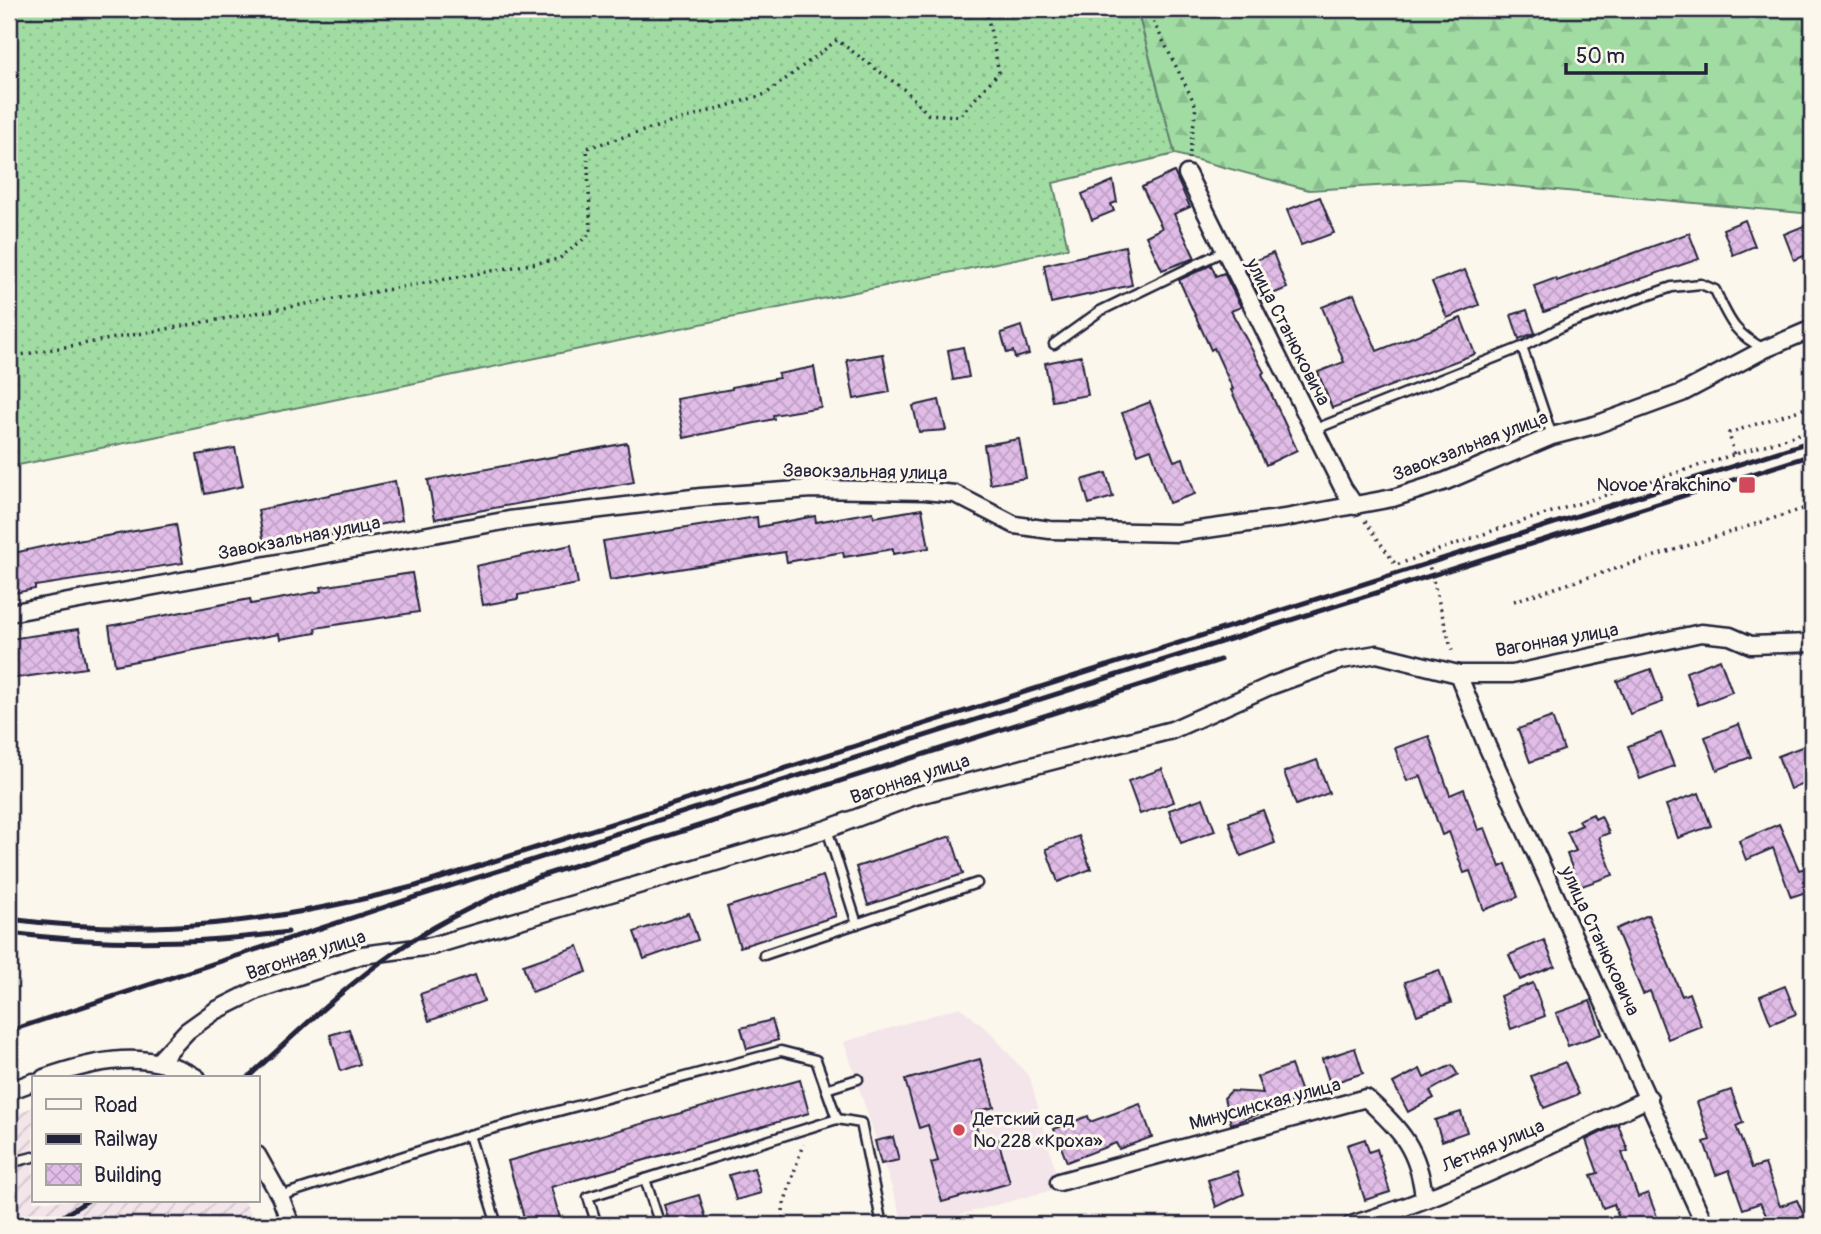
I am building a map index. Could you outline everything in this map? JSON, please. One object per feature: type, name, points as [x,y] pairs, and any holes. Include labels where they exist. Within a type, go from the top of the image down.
[{"type":"street","name":"улица Станюковича","points":[[1187,174],[1313,430],[1355,506]]},
{"type":"street","name":"Завокзальная улица","points":[[9,613],[509,520],[701,497],[812,489],[925,491],[955,494],[1015,525],[1050,530],[1178,533],[1355,506],[1446,481],[1552,436],[1595,425],[1682,393],[1765,349],[1812,329]]},
{"type":"street","name":"Вагонная улица","points":[[158,1062],[187,1031],[215,1011],[257,990],[362,955],[432,946],[827,829],[915,796],[1172,730],[1270,687],[1342,660],[1377,654],[1458,674],[1512,674],[1701,633],[1730,636],[1751,645],[1812,643]]},
{"type":"street","name":"улица Станюковича","points":[[1458,674],[1493,759],[1705,1225]]},
{"type":"street","points":[[50,1076],[85,1064],[121,1058],[158,1062],[192,1076]]},
{"type":"street","points":[[9,1091],[32,1082]]},
{"type":"street","name":"Минусинская улица","points":[[1059,1182],[1366,1098],[1402,1131],[1421,1168],[1424,1198]]},
{"type":"street","name":"Летняя улица","points":[[1351,1225],[1400,1218],[1424,1198],[1535,1152],[1649,1098]]},
{"type":"street","points":[[259,1159],[280,1196],[291,1225]]},
{"type":"lane","points":[[1054,344],[1100,311],[1224,251]]},
{"type":"lane","points":[[1313,430],[1522,347],[1569,323],[1672,287],[1701,284],[1715,290],[1729,320],[1743,339],[1765,349]]},
{"type":"lane","points":[[1522,347],[1552,436]]},
{"type":"lane","points":[[827,829],[857,924]]},
{"type":"lane","points":[[764,955],[977,883]]},
{"type":"lane","points":[[280,1196],[469,1135],[781,1051],[816,1060],[837,1119]]},
{"type":"lane","points":[[826,1090],[858,1079]]},
{"type":"lane","points":[[597,1225],[588,1197],[837,1119],[860,1123],[882,1225]]},
{"type":"lane","points":[[469,1135],[497,1225]]},
{"type":"lane","points":[[9,1163],[32,1157]]},
{"type":"lane","points":[[645,1179],[660,1225]]},
{"type":"path","points":[[9,357],[559,259],[592,233],[587,148],[766,94],[837,40],[906,91],[928,114],[960,116],[999,72],[986,9]]},
{"type":"path","points":[[1147,9],[1196,106],[1187,174]]},
{"type":"path","points":[[1734,454],[1729,433],[1812,406]]},
{"type":"path","points":[[1355,506],[1396,565],[1812,430]]},
{"type":"path","points":[[1514,601],[1812,506]]},
{"type":"path","points":[[1426,554],[1458,674]]},
{"type":"path","points":[[784,1225],[783,1207],[803,1151],[805,1129]]},
{"type":"shaded area","name":"Детский сад № 228 «Кроха»","points":[[960,1007],[990,1032],[1030,1078],[1060,1188],[921,1225],[904,1225],[844,1042]]},
{"type":"shaded area","points":[[32,1107],[32,1202],[245,1202],[257,1225],[9,1225],[9,1117]]},
{"type":"green space","points":[[9,9],[1137,9],[1175,154],[1053,183],[1068,248],[9,467]]},
{"type":"green space","points":[[1137,9],[1812,9],[1812,214],[1460,181],[1309,190],[1175,154]]},
{"type":"building","points":[[1174,172],[1190,207],[1174,214],[1195,258],[1162,270],[1146,236],[1162,228],[1142,187]]},
{"type":"building","points":[[1113,181],[1117,202],[1111,204],[1114,211],[1092,220],[1082,194]]},
{"type":"building","points":[[1320,197],[1334,233],[1301,245],[1287,210]]},
{"type":"building","points":[[1745,220],[1755,246],[1733,255],[1723,229]]},
{"type":"building","points":[[1806,225],[1812,241],[1812,253],[1794,260],[1784,234]]},
{"type":"building","points":[[1689,233],[1699,259],[1544,312],[1534,286],[1556,278],[1557,281]]},
{"type":"building","points":[[1125,246],[1132,285],[1051,303],[1044,265]]},
{"type":"building","points":[[1273,253],[1287,288],[1261,299],[1244,265]]},
{"type":"building","points":[[1211,265],[1216,276],[1224,273],[1241,307],[1231,311],[1264,372],[1262,374],[1297,450],[1266,465],[1214,348],[1211,350],[1179,280]]},
{"type":"building","points":[[1465,270],[1479,305],[1447,318],[1432,282]]},
{"type":"building","points":[[1354,294],[1377,351],[1461,318],[1475,354],[1332,408],[1318,372],[1344,362],[1322,307]]},
{"type":"building","points":[[1527,310],[1535,333],[1519,339],[1511,315]]},
{"type":"building","points":[[1021,326],[1029,354],[1015,358],[1013,351],[1007,353],[1001,333]]},
{"type":"building","points":[[963,347],[969,377],[953,380],[948,350]]},
{"type":"building","points":[[883,354],[890,392],[854,399],[847,360]]},
{"type":"building","points":[[1081,356],[1088,395],[1052,401],[1045,363]]},
{"type":"building","points":[[814,367],[821,407],[773,415],[774,419],[684,438],[677,399],[732,389],[779,378],[778,374]]},
{"type":"building","points":[[939,400],[946,430],[919,432],[913,406]]},
{"type":"building","points":[[1150,402],[1174,461],[1183,458],[1195,494],[1169,503],[1151,449],[1138,454],[1122,413]]},
{"type":"building","points":[[1019,439],[1026,478],[990,484],[984,445]]},
{"type":"building","points":[[627,443],[634,482],[435,519],[428,480]]},
{"type":"building","points":[[235,448],[243,486],[205,494],[197,455]]},
{"type":"building","points":[[1106,473],[1113,497],[1089,504],[1082,480]]},
{"type":"building","points":[[395,481],[402,520],[265,549],[258,510]]},
{"type":"building","points":[[922,509],[929,548],[893,554],[893,549],[844,557],[843,552],[787,562],[785,552],[610,580],[603,541],[757,517],[758,527],[815,516],[816,522],[873,512],[874,517]]},
{"type":"building","points":[[176,524],[183,563],[35,586],[35,589],[9,594],[9,554],[77,539]]},
{"type":"building","points":[[571,545],[578,584],[518,595],[518,599],[483,605],[476,566]]},
{"type":"building","points":[[412,573],[419,612],[315,628],[316,633],[280,639],[279,634],[115,665],[109,626],[250,599],[251,604],[322,591],[321,587]]},
{"type":"building","points":[[79,629],[86,668],[9,679],[9,639]]},
{"type":"building","points":[[1720,659],[1732,692],[1698,705],[1686,672]]},
{"type":"building","points":[[1651,669],[1663,702],[1630,714],[1617,681]]},
{"type":"building","points":[[1552,717],[1564,750],[1530,762],[1518,729]]},
{"type":"building","points":[[1739,724],[1751,757],[1717,770],[1705,737]]},
{"type":"building","points":[[1661,733],[1674,766],[1640,779],[1628,746]]},
{"type":"building","points":[[1429,736],[1450,795],[1464,789],[1478,830],[1485,828],[1500,867],[1506,864],[1518,897],[1484,910],[1470,871],[1464,873],[1449,832],[1442,835],[1421,776],[1407,781],[1395,748]]},
{"type":"building","points":[[1812,743],[1812,781],[1790,789],[1778,756]]},
{"type":"building","points":[[1317,760],[1329,793],[1296,805],[1284,772]]},
{"type":"building","points":[[1162,769],[1174,802],[1140,814],[1128,781]]},
{"type":"building","points":[[1699,793],[1711,826],[1678,838],[1666,805]]},
{"type":"building","points":[[1203,798],[1215,831],[1181,843],[1169,810]]},
{"type":"building","points":[[1263,810],[1275,843],[1241,856],[1229,822]]},
{"type":"building","points":[[1593,814],[1595,819],[1601,816],[1609,833],[1599,837],[1613,875],[1579,887],[1567,854],[1576,851],[1567,832],[1582,825],[1579,820]]},
{"type":"building","points":[[1779,824],[1799,870],[1812,866],[1812,890],[1791,897],[1773,848],[1746,860],[1739,841]]},
{"type":"building","points":[[951,836],[963,874],[868,905],[856,867]]},
{"type":"building","points":[[1079,836],[1091,869],[1058,882],[1046,849]]},
{"type":"building","points":[[823,876],[836,916],[740,947],[727,907]]},
{"type":"building","points":[[689,913],[698,940],[644,959],[634,932]]},
{"type":"building","points":[[1648,915],[1682,996],[1689,993],[1701,1026],[1668,1039],[1650,991],[1643,994],[1616,929]]},
{"type":"building","points":[[1544,940],[1555,966],[1520,980],[1509,955]]},
{"type":"building","points":[[578,946],[587,972],[532,992],[523,965]]},
{"type":"building","points":[[1439,970],[1451,1003],[1417,1015],[1405,982]]},
{"type":"building","points":[[475,975],[484,1001],[429,1021],[420,994]]},
{"type":"building","points":[[1533,983],[1545,1016],[1511,1029],[1500,996]]},
{"type":"building","points":[[1785,986],[1796,1014],[1771,1024],[1760,996]]},
{"type":"building","points":[[1590,1001],[1602,1034],[1568,1046],[1556,1013]]},
{"type":"building","points":[[772,1020],[778,1040],[747,1049],[741,1028]]},
{"type":"building","points":[[349,1029],[360,1064],[341,1071],[330,1035]]},
{"type":"building","points":[[1355,1048],[1363,1073],[1330,1084],[1322,1059]]},
{"type":"building","points":[[980,1059],[994,1107],[972,1113],[981,1143],[998,1139],[1010,1183],[942,1202],[931,1163],[938,1161],[928,1125],[919,1128],[905,1080]]},
{"type":"building","points":[[1565,1062],[1579,1094],[1544,1108],[1531,1076]]},
{"type":"building","points":[[1291,1065],[1303,1098],[1231,1124],[1224,1098],[1231,1091],[1263,1093],[1257,1077]]},
{"type":"building","points":[[1452,1065],[1458,1075],[1430,1091],[1434,1098],[1408,1112],[1393,1083],[1420,1069],[1424,1078]]},
{"type":"building","points":[[800,1080],[809,1113],[551,1187],[562,1225],[526,1225],[508,1161]]},
{"type":"building","points":[[1731,1090],[1743,1123],[1736,1126],[1752,1168],[1765,1164],[1780,1206],[1797,1200],[1808,1225],[1771,1225],[1760,1203],[1743,1209],[1729,1170],[1716,1175],[1704,1142],[1710,1140],[1697,1102]]},
{"type":"building","points":[[1140,1104],[1152,1137],[1119,1149],[1116,1143],[1067,1162],[1054,1129],[1088,1116],[1090,1122]]},
{"type":"building","points":[[1461,1112],[1467,1132],[1442,1141],[1435,1120]]},
{"type":"building","points":[[1618,1124],[1628,1151],[1622,1153],[1638,1197],[1648,1193],[1660,1225],[1621,1225],[1614,1204],[1603,1208],[1591,1175],[1598,1173],[1586,1140]]},
{"type":"building","points":[[893,1137],[899,1160],[881,1164],[875,1141]]},
{"type":"building","points":[[1365,1139],[1369,1152],[1377,1149],[1390,1192],[1365,1200],[1347,1145]]},
{"type":"building","points":[[754,1168],[761,1193],[736,1200],[729,1175]]},
{"type":"building","points":[[1237,1171],[1244,1194],[1216,1207],[1208,1180]]},
{"type":"building","points":[[699,1195],[708,1225],[670,1225],[664,1205]]},
{"type":"railway","points":[[9,919],[114,927],[214,923],[313,909],[416,886],[1812,441]]},
{"type":"railway","points":[[9,1031],[403,901],[1812,455]]},
{"type":"railway","points":[[249,1076],[375,966],[446,920],[519,885],[1220,660]]},
{"type":"railway","points":[[9,933],[79,940],[148,942],[288,932]]},
{"type":"railway","points":[[49,1225],[85,1202]]},
{"type":"place","name":"Novoe Arakchino","points":[[1747,485]]},
{"type":"place","name":"Детский сад № 228 «Кроха»","points":[[959,1130]]}]
